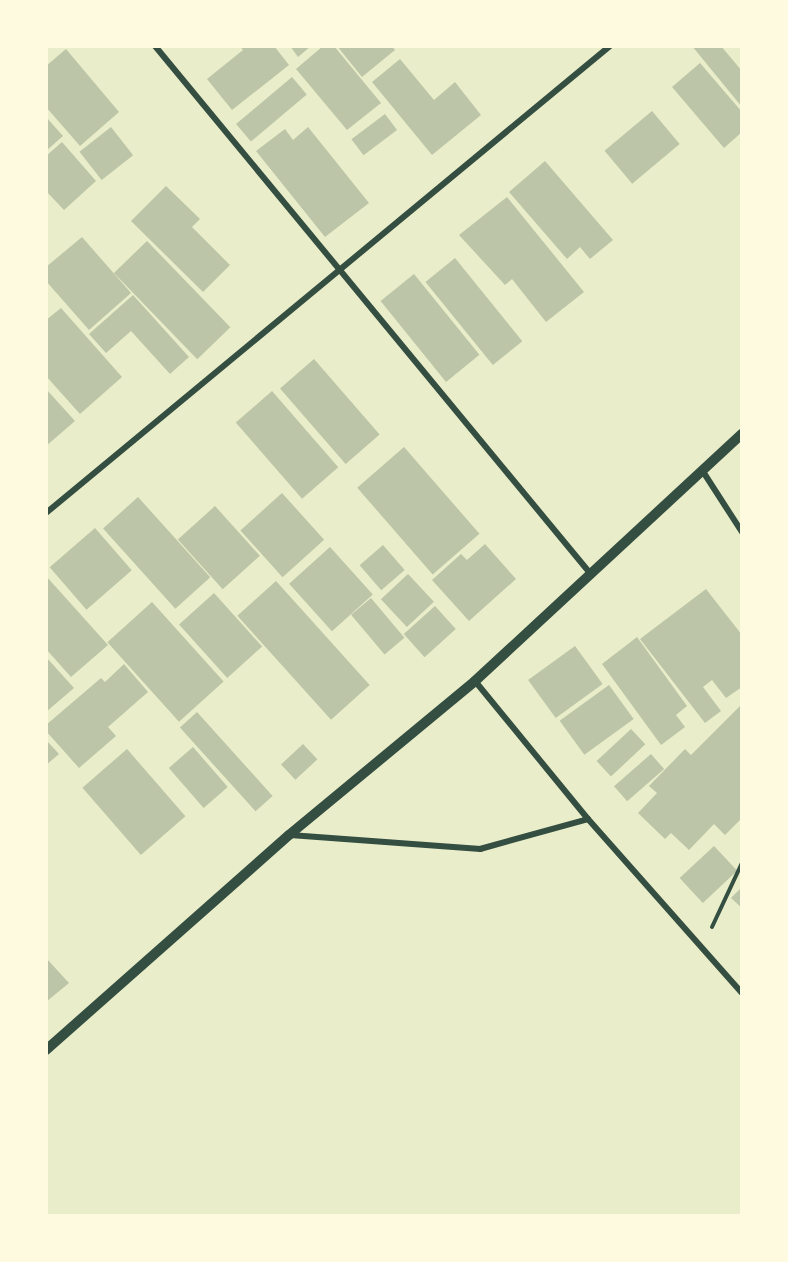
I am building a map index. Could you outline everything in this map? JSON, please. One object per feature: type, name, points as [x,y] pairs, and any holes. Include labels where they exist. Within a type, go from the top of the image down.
[{"type":"street","points":[[155,46],[342,269],[590,572]]},
{"type":"street","points":[[46,513],[610,46]]},
{"type":"street","points":[[46,1050],[289,835],[475,681],[741,434]]},
{"type":"street","points":[[702,469],[741,532]]},
{"type":"street","points":[[475,681],[588,819],[741,993]]},
{"type":"street","points":[[289,835],[480,849],[588,819]]},
{"type":"path","points":[[702,949],[741,863]]},
{"type":"building","points":[[240,46],[274,46],[289,65],[232,110],[207,79],[243,50]]},
{"type":"building","points":[[290,46],[311,46],[298,57]]},
{"type":"building","points":[[323,46],[334,46],[381,103],[347,130],[296,69]]},
{"type":"building","points":[[337,46],[392,46],[395,50],[362,77]]},
{"type":"building","points":[[692,46],[721,46],[742,71],[742,107]]},
{"type":"building","points":[[66,49],[119,112],[80,146],[46,107],[46,66]]},
{"type":"building","points":[[400,59],[434,100],[455,82],[481,115],[432,155],[372,82]]},
{"type":"building","points":[[700,63],[742,112],[742,132],[724,148],[672,87]]},
{"type":"building","points":[[292,77],[307,95],[251,142],[236,124]]},
{"type":"building","points":[[652,111],[680,144],[632,184],[605,151]]},
{"type":"building","points":[[385,114],[397,130],[363,155],[351,139]]},
{"type":"building","points":[[46,117],[63,136],[46,151]]},
{"type":"building","points":[[111,127],[133,155],[102,180],[79,152]]},
{"type":"building","points":[[308,127],[369,203],[325,237],[256,151],[285,129],[293,140]]},
{"type":"building","points":[[62,142],[96,181],[64,210],[46,191],[46,156]]},
{"type":"building","points":[[545,161],[613,240],[590,259],[580,247],[567,259],[509,192]]},
{"type":"building","points":[[166,186],[200,219],[192,227],[230,265],[203,292],[131,221]]},
{"type":"building","points":[[507,197],[584,292],[546,322],[512,279],[505,285],[459,235]]},
{"type":"building","points":[[82,237],[131,293],[89,330],[46,281],[46,267]]},
{"type":"building","points":[[147,241],[230,327],[197,359],[114,273]]},
{"type":"building","points":[[455,258],[522,341],[493,365],[425,282]]},
{"type":"building","points":[[414,274],[479,355],[446,382],[381,301]]},
{"type":"building","points":[[133,295],[189,357],[170,374],[131,331],[106,353],[89,334]]},
{"type":"building","points":[[61,308],[122,377],[80,414],[46,376],[46,320]]},
{"type":"building","points":[[314,359],[380,434],[346,464],[280,389]]},
{"type":"building","points":[[46,389],[75,421],[46,446]]},
{"type":"building","points":[[272,391],[338,467],[302,499],[236,422]]},
{"type":"building","points":[[404,447],[479,534],[433,574],[357,488]]},
{"type":"building","points":[[282,493],[324,540],[283,577],[240,530]]},
{"type":"building","points":[[138,497],[210,577],[175,609],[103,528]]},
{"type":"building","points":[[215,506],[260,556],[223,589],[178,539]]},
{"type":"building","points":[[95,528],[132,570],[86,610],[50,567]]},
{"type":"building","points":[[485,544],[516,579],[469,621],[432,580],[461,554],[467,560]]},
{"type":"building","points":[[383,545],[405,570],[381,590],[360,565]]},
{"type":"building","points":[[330,547],[373,595],[332,631],[289,584]]},
{"type":"building","points":[[408,574],[434,602],[407,627],[381,599]]},
{"type":"building","points":[[46,576],[108,645],[71,677],[46,649]]},
{"type":"building","points":[[276,581],[370,685],[331,720],[237,616]]},
{"type":"building","points":[[706,589],[742,635],[742,687],[726,698],[712,680],[703,687],[721,711],[705,723],[640,639]]},
{"type":"building","points":[[214,593],[262,647],[227,678],[179,624]]},
{"type":"building","points":[[371,598],[404,638],[385,655],[351,615]]},
{"type":"building","points":[[152,602],[224,682],[179,722],[107,642]]},
{"type":"building","points":[[435,606],[456,629],[425,657],[404,634]]},
{"type":"building","points":[[637,637],[687,706],[676,715],[685,727],[661,745],[602,664]]},
{"type":"building","points":[[575,646],[603,684],[556,718],[528,680]]},
{"type":"building","points":[[46,657],[74,688],[46,712]]},
{"type":"building","points":[[124,664],[148,692],[108,727],[116,736],[79,768],[46,731],[46,725],[101,678],[105,682]]},
{"type":"building","points":[[609,685],[634,719],[584,755],[560,721]]},
{"type":"building","points":[[742,704],[742,818],[725,835],[714,824],[689,850],[671,833],[665,839],[638,813],[657,793],[649,786],[685,749],[691,755]]},
{"type":"building","points":[[197,712],[273,796],[256,811],[180,727]]},
{"type":"building","points":[[631,729],[645,744],[611,776],[597,761]]},
{"type":"building","points":[[46,740],[59,754],[46,765]]},
{"type":"building","points":[[303,744],[317,759],[295,780],[281,764]]},
{"type":"building","points":[[193,747],[228,787],[204,808],[169,768]]},
{"type":"building","points":[[127,749],[185,816],[141,855],[82,788]]},
{"type":"building","points":[[651,754],[664,769],[627,801],[614,786]]},
{"type":"building","points":[[714,846],[737,871],[703,903],[680,878]]},
{"type":"building","points":[[742,887],[742,908],[731,898]]},
{"type":"building","points":[[46,958],[69,983],[46,1002]]}]
